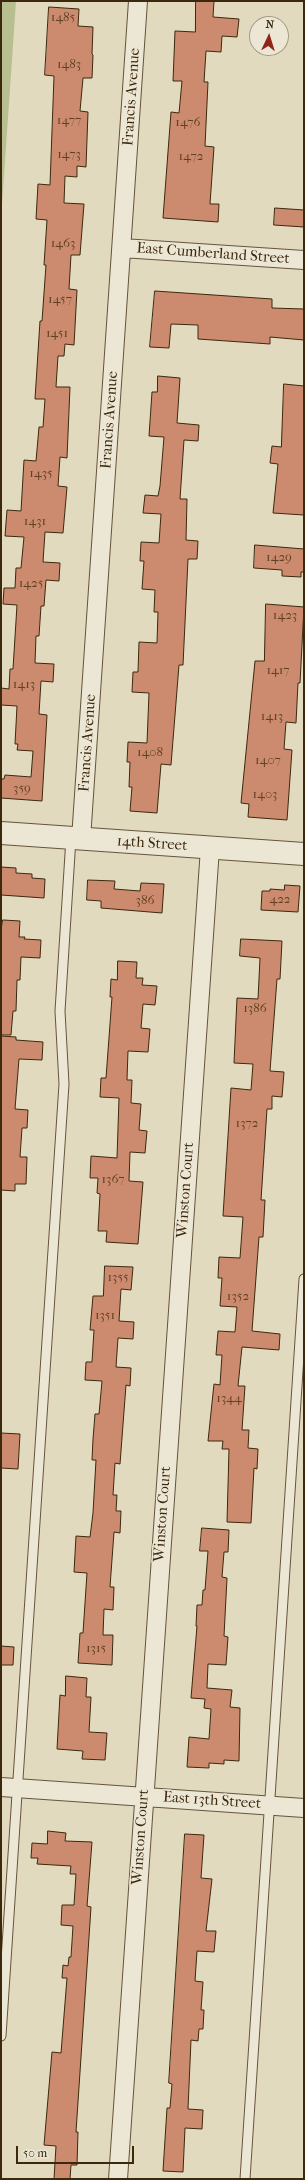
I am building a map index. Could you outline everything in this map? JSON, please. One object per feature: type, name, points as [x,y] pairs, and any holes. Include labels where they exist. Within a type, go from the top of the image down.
[{"type":"street","name":"Francis Avenue","points":[[76,838],[122,248],[138,1]]},
{"type":"street","name":"East Cumberland Street","points":[[122,248],[304,260]]},
{"type":"street","name":"14th Street","points":[[1,833],[304,854]]},
{"type":"street","name":"Winston Court","points":[[118,2179],[210,848]]},
{"type":"street","name":"East 13th Street","points":[[9,1787],[304,1808]]},
{"type":"lane","points":[[1,2036],[9,1787],[64,1084],[60,1010],[76,838]]},
{"type":"lane","points":[[244,2179],[304,1279]]},
{"type":"green space","points":[[1,1],[16,1],[1,219]]},
{"type":"building","points":[[196,1],[214,1],[213,17],[239,19],[237,37],[222,36],[221,52],[206,51],[204,82],[208,82],[205,146],[214,147],[210,204],[219,204],[218,222],[163,218],[171,112],[179,113],[182,81],[173,81],[175,31],[195,32]]},
{"type":"building","points":[[49,7],[79,9],[78,26],[93,27],[93,55],[92,78],[83,78],[80,111],[88,112],[86,167],[77,166],[77,177],[65,176],[64,203],[84,204],[80,255],[71,255],[69,289],[77,290],[74,345],[65,344],[64,356],[58,356],[56,387],[70,387],[67,458],[60,457],[58,486],[67,487],[63,533],[45,532],[43,562],[60,563],[59,581],[46,580],[44,606],[41,606],[39,636],[36,636],[35,663],[54,664],[53,682],[41,681],[39,714],[47,715],[42,801],[1,798],[1,779],[4,779],[5,775],[31,777],[33,751],[17,750],[18,744],[15,744],[17,706],[1,705],[1,688],[9,689],[10,669],[13,669],[17,605],[3,604],[4,588],[15,588],[16,568],[21,568],[24,537],[5,536],[7,510],[21,511],[24,460],[36,461],[39,427],[43,427],[45,399],[35,399],[40,321],[42,321],[46,265],[44,265],[47,220],[36,219],[38,184],[50,185],[54,76],[45,75]]},
{"type":"building","points":[[275,208],[304,210],[304,227],[274,225]]},
{"type":"building","points":[[155,291],[272,299],[272,308],[304,309],[304,340],[270,337],[270,344],[198,339],[198,325],[171,324],[169,348],[150,347]]},
{"type":"building","points":[[158,376],[180,378],[177,423],[199,425],[198,441],[184,440],[180,499],[187,499],[186,540],[198,541],[197,559],[188,559],[183,665],[179,665],[171,765],[161,764],[157,813],[130,811],[132,787],[129,787],[130,762],[127,762],[128,742],[147,743],[149,693],[132,692],[133,672],[138,672],[139,642],[157,643],[158,612],[154,612],[155,590],[142,589],[144,561],[140,561],[141,542],[159,543],[161,514],[143,513],[145,495],[158,496],[160,486],[164,437],[149,436],[152,392],[157,392]]},
{"type":"building","points":[[284,384],[304,386],[304,515],[273,513],[278,464],[270,463],[272,446],[281,447]]},
{"type":"building","points":[[255,545],[304,549],[304,572],[301,572],[301,577],[282,576],[282,570],[254,568]]},
{"type":"building","points":[[266,604],[304,607],[300,683],[298,683],[296,723],[286,722],[284,749],[292,750],[287,820],[248,817],[249,804],[241,803],[255,661],[264,661]]},
{"type":"building","points":[[1,867],[16,868],[16,873],[32,874],[32,878],[45,879],[44,898],[1,895]]},
{"type":"building","points":[[88,880],[115,881],[114,889],[140,891],[141,883],[164,884],[162,913],[101,908],[101,901],[87,900]]},
{"type":"building","points":[[285,885],[300,886],[298,912],[261,910],[262,891],[270,891],[270,889],[284,890]]},
{"type":"building","points":[[3,920],[20,921],[19,937],[25,937],[24,939],[41,940],[40,958],[21,957],[20,980],[17,980],[16,1011],[13,1011],[11,1035],[1,1035],[1,930]]},
{"type":"building","points":[[241,939],[282,941],[280,979],[277,979],[270,1071],[284,1072],[282,1097],[272,1096],[272,1109],[267,1109],[261,1200],[265,1200],[263,1237],[259,1237],[252,1331],[280,1334],[279,1350],[242,1347],[238,1386],[245,1386],[242,1430],[249,1430],[248,1448],[258,1449],[257,1469],[254,1468],[251,1523],[227,1522],[229,1449],[222,1449],[223,1441],[208,1441],[214,1384],[220,1385],[222,1355],[216,1355],[218,1331],[235,1332],[237,1307],[220,1306],[222,1278],[218,1278],[219,1257],[240,1258],[243,1217],[223,1216],[231,1088],[251,1090],[253,1064],[234,1063],[237,998],[258,999],[260,958],[240,956]]},
{"type":"building","points":[[118,961],[137,962],[136,978],[143,978],[142,985],[157,986],[155,1005],[143,1004],[141,1028],[150,1029],[148,1052],[128,1051],[127,1080],[132,1080],[131,1103],[141,1104],[139,1130],[147,1131],[145,1153],[130,1152],[129,1181],[143,1182],[138,1244],[106,1242],[107,1231],[98,1231],[100,1194],[97,1193],[98,1178],[90,1178],[91,1156],[117,1158],[119,1098],[100,1097],[101,1078],[106,1078],[112,997],[110,997],[111,979],[117,980]]},
{"type":"building","points":[[1,1036],[16,1037],[16,1040],[43,1042],[42,1060],[19,1059],[15,1109],[28,1110],[27,1128],[22,1128],[20,1157],[27,1157],[26,1184],[15,1184],[15,1191],[1,1190]]},
{"type":"building","points":[[105,1266],[133,1267],[131,1290],[121,1289],[119,1321],[134,1322],[133,1339],[118,1338],[116,1367],[131,1368],[130,1386],[126,1385],[120,1464],[115,1463],[113,1495],[117,1495],[116,1511],[121,1511],[120,1533],[114,1532],[110,1587],[114,1587],[113,1610],[104,1609],[103,1635],[113,1635],[112,1665],[78,1663],[80,1633],[83,1633],[87,1573],[74,1572],[76,1536],[90,1537],[93,1513],[96,1460],[92,1460],[93,1439],[95,1414],[99,1414],[102,1381],[85,1380],[86,1362],[92,1362],[94,1330],[90,1330],[93,1296],[103,1296]]},
{"type":"building","points":[[1,1433],[20,1434],[18,1469],[1,1468]]},
{"type":"building","points":[[202,1528],[229,1530],[228,1552],[224,1552],[222,1577],[227,1578],[224,1636],[228,1637],[226,1665],[208,1664],[207,1688],[232,1690],[230,1707],[240,1708],[239,1761],[224,1760],[224,1764],[209,1763],[209,1768],[187,1767],[189,1737],[209,1739],[211,1709],[204,1708],[205,1699],[191,1698],[197,1626],[197,1605],[202,1605],[203,1590],[205,1590],[208,1551],[200,1551]]},
{"type":"building","points":[[1,1646],[14,1647],[13,1665],[1,1665]]},
{"type":"building","points":[[66,1676],[87,1678],[86,1697],[91,1697],[89,1732],[107,1733],[105,1760],[82,1759],[83,1751],[57,1749],[60,1695],[65,1696]]},
{"type":"building","points":[[48,1831],[66,1833],[65,1841],[92,1842],[87,1906],[91,1907],[76,2132],[78,2132],[77,2165],[71,2165],[70,2179],[54,2179],[56,2146],[44,2145],[52,2052],[61,2053],[67,1978],[62,1978],[63,1965],[68,1966],[69,1957],[71,1957],[73,1926],[61,1925],[62,1905],[74,1905],[76,1874],[70,1874],[71,1866],[37,1864],[38,1858],[31,1858],[32,1843],[47,1844]]},
{"type":"building","points":[[185,1834],[204,1835],[201,1878],[212,1879],[206,1931],[216,1931],[214,1952],[197,1951],[195,1981],[203,1982],[201,2010],[204,2010],[203,2029],[199,2029],[198,2041],[191,2040],[188,2109],[203,2110],[202,2129],[185,2128],[183,2172],[163,2171],[167,2108],[170,2108],[172,2084],[169,2083]]}]
